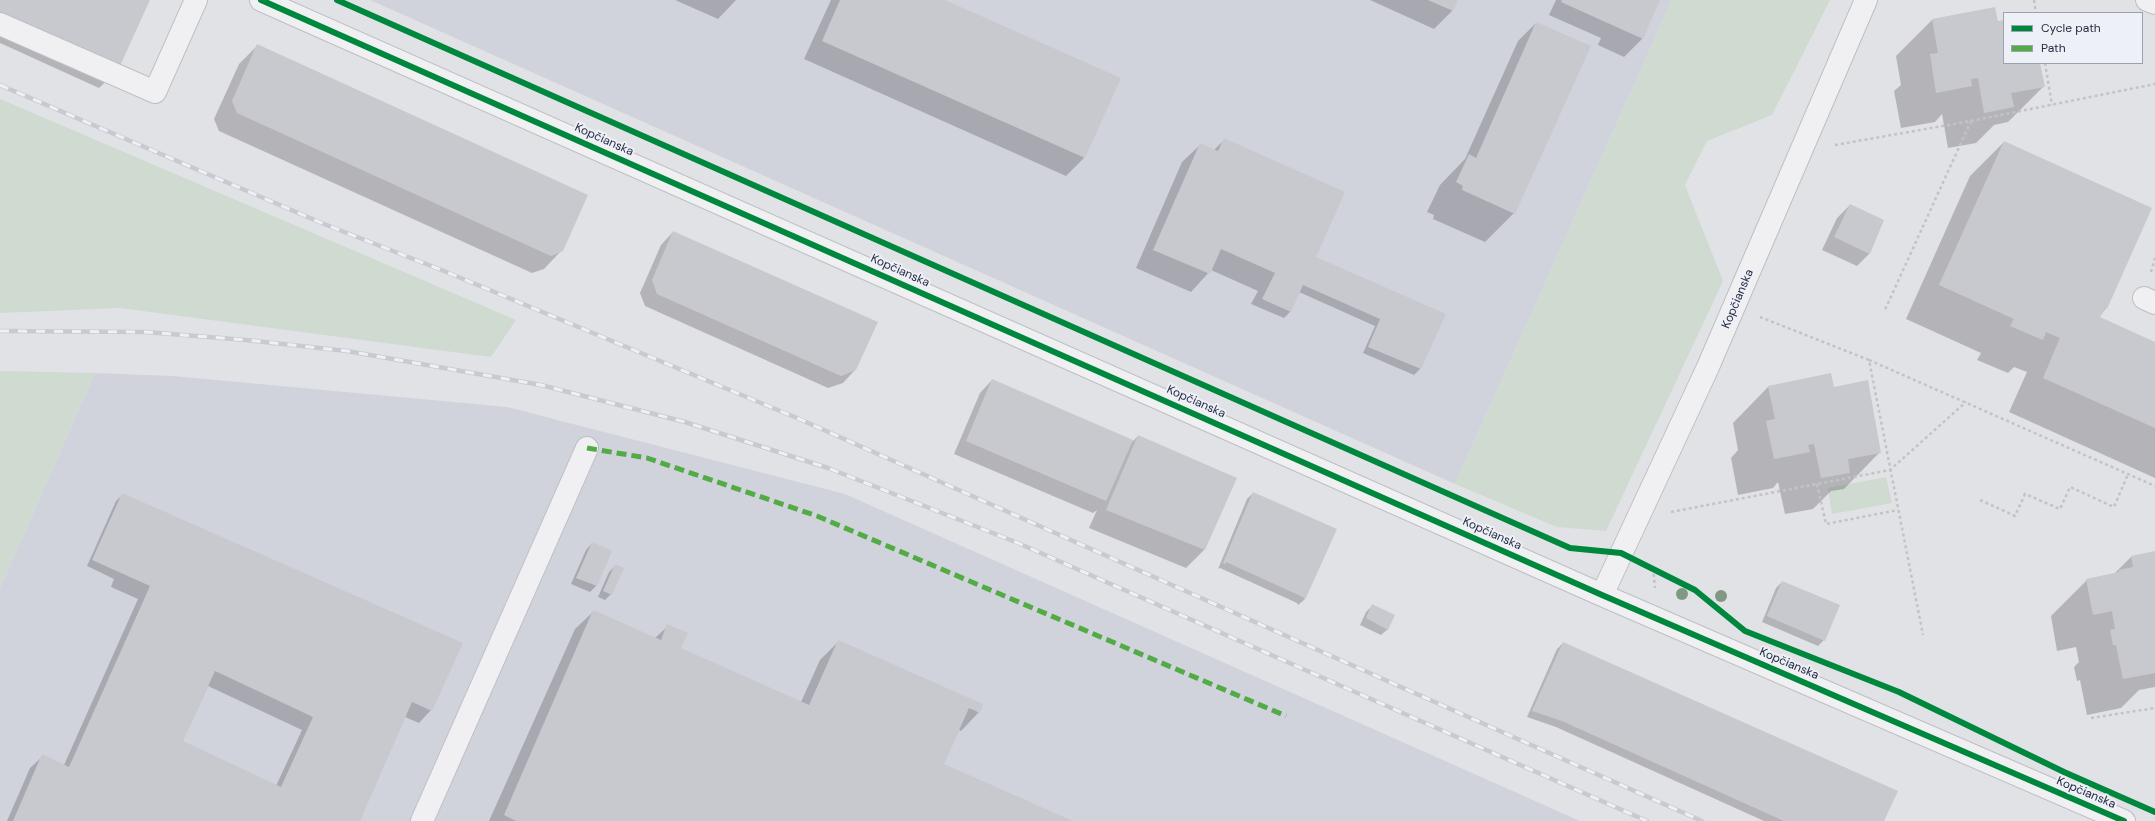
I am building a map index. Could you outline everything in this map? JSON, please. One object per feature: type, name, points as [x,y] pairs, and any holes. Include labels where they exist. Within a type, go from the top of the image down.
[{"type":"street","points":[[0,24],[155,92],[196,0]]},
{"type":"street","name":"Kopčianska","points":[[261,0],[1602,594],[2124,821]]},
{"type":"street","name":"Kopčianska","points":[[1602,594],[1708,367],[1866,0]]},
{"type":"street","points":[[2147,0],[2155,3]]},
{"type":"street","points":[[422,821],[509,621],[587,448]]},
{"type":"path","points":[[2034,0],[2036,12]]},
{"type":"path","points":[[2045,64],[2052,105]]},
{"type":"path","points":[[1829,146],[1971,121],[2155,84]]},
{"type":"path","points":[[1884,312],[1971,121]]},
{"type":"path","points":[[1756,315],[1869,360],[2155,486]]},
{"type":"path","points":[[1869,360],[1923,635]]},
{"type":"path","points":[[1668,513],[1890,470],[1966,402]]},
{"type":"path","points":[[1980,500],[2015,516],[2025,494],[2060,509],[2070,487],[2114,507],[2128,474]]},
{"type":"path","points":[[1817,484],[1826,524],[1898,510]]},
{"type":"path","points":[[1621,553],[1660,572]]},
{"type":"path","points":[[2091,718],[2155,708]]},
{"type":"shaded area","points":[[370,0],[1672,0],[1455,484]]},
{"type":"shaded area","points":[[1672,0],[1830,0],[1772,115],[1707,141],[1685,185],[1723,281],[1606,531],[1557,527],[1455,484]]},
{"type":"shaded area","points":[[0,99],[516,320],[491,357],[120,308],[0,313]]},
{"type":"shaded area","points":[[0,371],[95,373],[0,588]]},
{"type":"shaded area","points":[[95,373],[173,376],[507,407],[845,494],[1580,821],[0,821],[0,588]]},
{"type":"shaded area","points":[[1886,477],[1892,503],[1832,514],[1828,488]]},
{"type":"building","points":[[0,0],[150,0],[118,70],[0,16]]},
{"type":"building","points":[[840,0],[945,0],[1121,78],[1085,158],[822,41]]},
{"type":"building","points":[[1428,0],[1458,0],[1453,11]]},
{"type":"building","points":[[1562,0],[1660,0],[1643,39],[1561,2]]},
{"type":"building","points":[[1995,7],[1998,21],[2003,20],[2003,64],[2040,64],[2045,87],[2011,93],[2014,107],[1984,113],[1978,78],[1971,79],[1972,86],[1936,93],[1930,54],[1938,53],[1932,19]]},
{"type":"building","points":[[1536,22],[1591,46],[1515,214],[1462,190],[1463,186],[1456,182],[1469,154],[1476,158]]},
{"type":"building","points":[[257,44],[588,195],[563,251],[551,256],[237,113],[232,101]]},
{"type":"building","points":[[1224,138],[1345,192],[1316,257],[1446,314],[1421,369],[1368,347],[1380,319],[1303,285],[1291,312],[1262,299],[1275,273],[1221,249],[1210,274],[1153,250],[1200,143],[1218,151]]},
{"type":"building","points":[[2004,141],[2152,208],[2107,309],[2105,308],[2100,317],[2155,342],[2155,428],[2043,378],[2060,338],[2046,332],[2043,340],[2010,326],[2014,319],[1939,285]]},
{"type":"building","points":[[1850,204],[1884,220],[1870,254],[1834,237]]},
{"type":"building","points":[[673,231],[878,322],[856,370],[841,376],[657,294],[652,280]]},
{"type":"building","points":[[1831,373],[1834,387],[1868,380],[1881,453],[1848,459],[1850,473],[1821,478],[1814,444],[1808,445],[1810,452],[1774,459],[1766,421],[1775,419],[1768,386]]},
{"type":"building","points":[[992,379],[1133,440],[1106,501],[966,441]]},
{"type":"building","points":[[1138,435],[1237,478],[1205,550],[1106,510]]},
{"type":"building","points":[[1253,492],[1337,529],[1305,600],[1303,597],[1226,562],[1225,564],[1223,563]]},
{"type":"building","points":[[122,493],[463,643],[432,711],[412,702],[360,821],[13,821],[42,754],[69,767],[150,586],[92,560]],"holes":[[[215,671],[313,717],[281,787],[183,741]]]},
{"type":"building","points":[[592,542],[612,551],[597,586],[576,578]]},
{"type":"building","points":[[2155,551],[2155,673],[2123,679],[2116,645],[2113,645],[2110,630],[2115,629],[2112,611],[2093,615],[2086,579],[2119,572],[2119,570],[2133,567],[2131,556]]},
{"type":"building","points":[[615,564],[624,568],[612,595],[603,591]]},
{"type":"building","points":[[1782,581],[1840,605],[1825,641],[1767,616]]},
{"type":"building","points":[[1372,604],[1395,615],[1388,630],[1366,618]]},
{"type":"building","points":[[593,610],[661,640],[667,624],[688,633],[681,648],[809,705],[838,640],[983,704],[980,713],[969,708],[944,764],[1073,821],[516,821],[504,815]]},
{"type":"building","points":[[1563,642],[1898,791],[1884,821],[1784,821],[1562,721],[1532,711]]},
{"type":"railway","points":[[0,85],[324,224],[444,271],[797,418],[1702,821]]},
{"type":"railway","points":[[0,331],[146,332],[246,340],[347,351],[541,385],[685,422],[828,468],[1018,543],[1647,821]]},
{"type":"marked path","points":[[587,448],[647,458],[817,516],[1286,716]]},
{"type":"cycle path","points":[[261,0],[1602,595],[2124,821]]},
{"type":"cycle path","points":[[337,0],[1570,548],[1621,553],[1695,590],[1745,631],[1899,692],[2064,772],[2155,812]]}]
